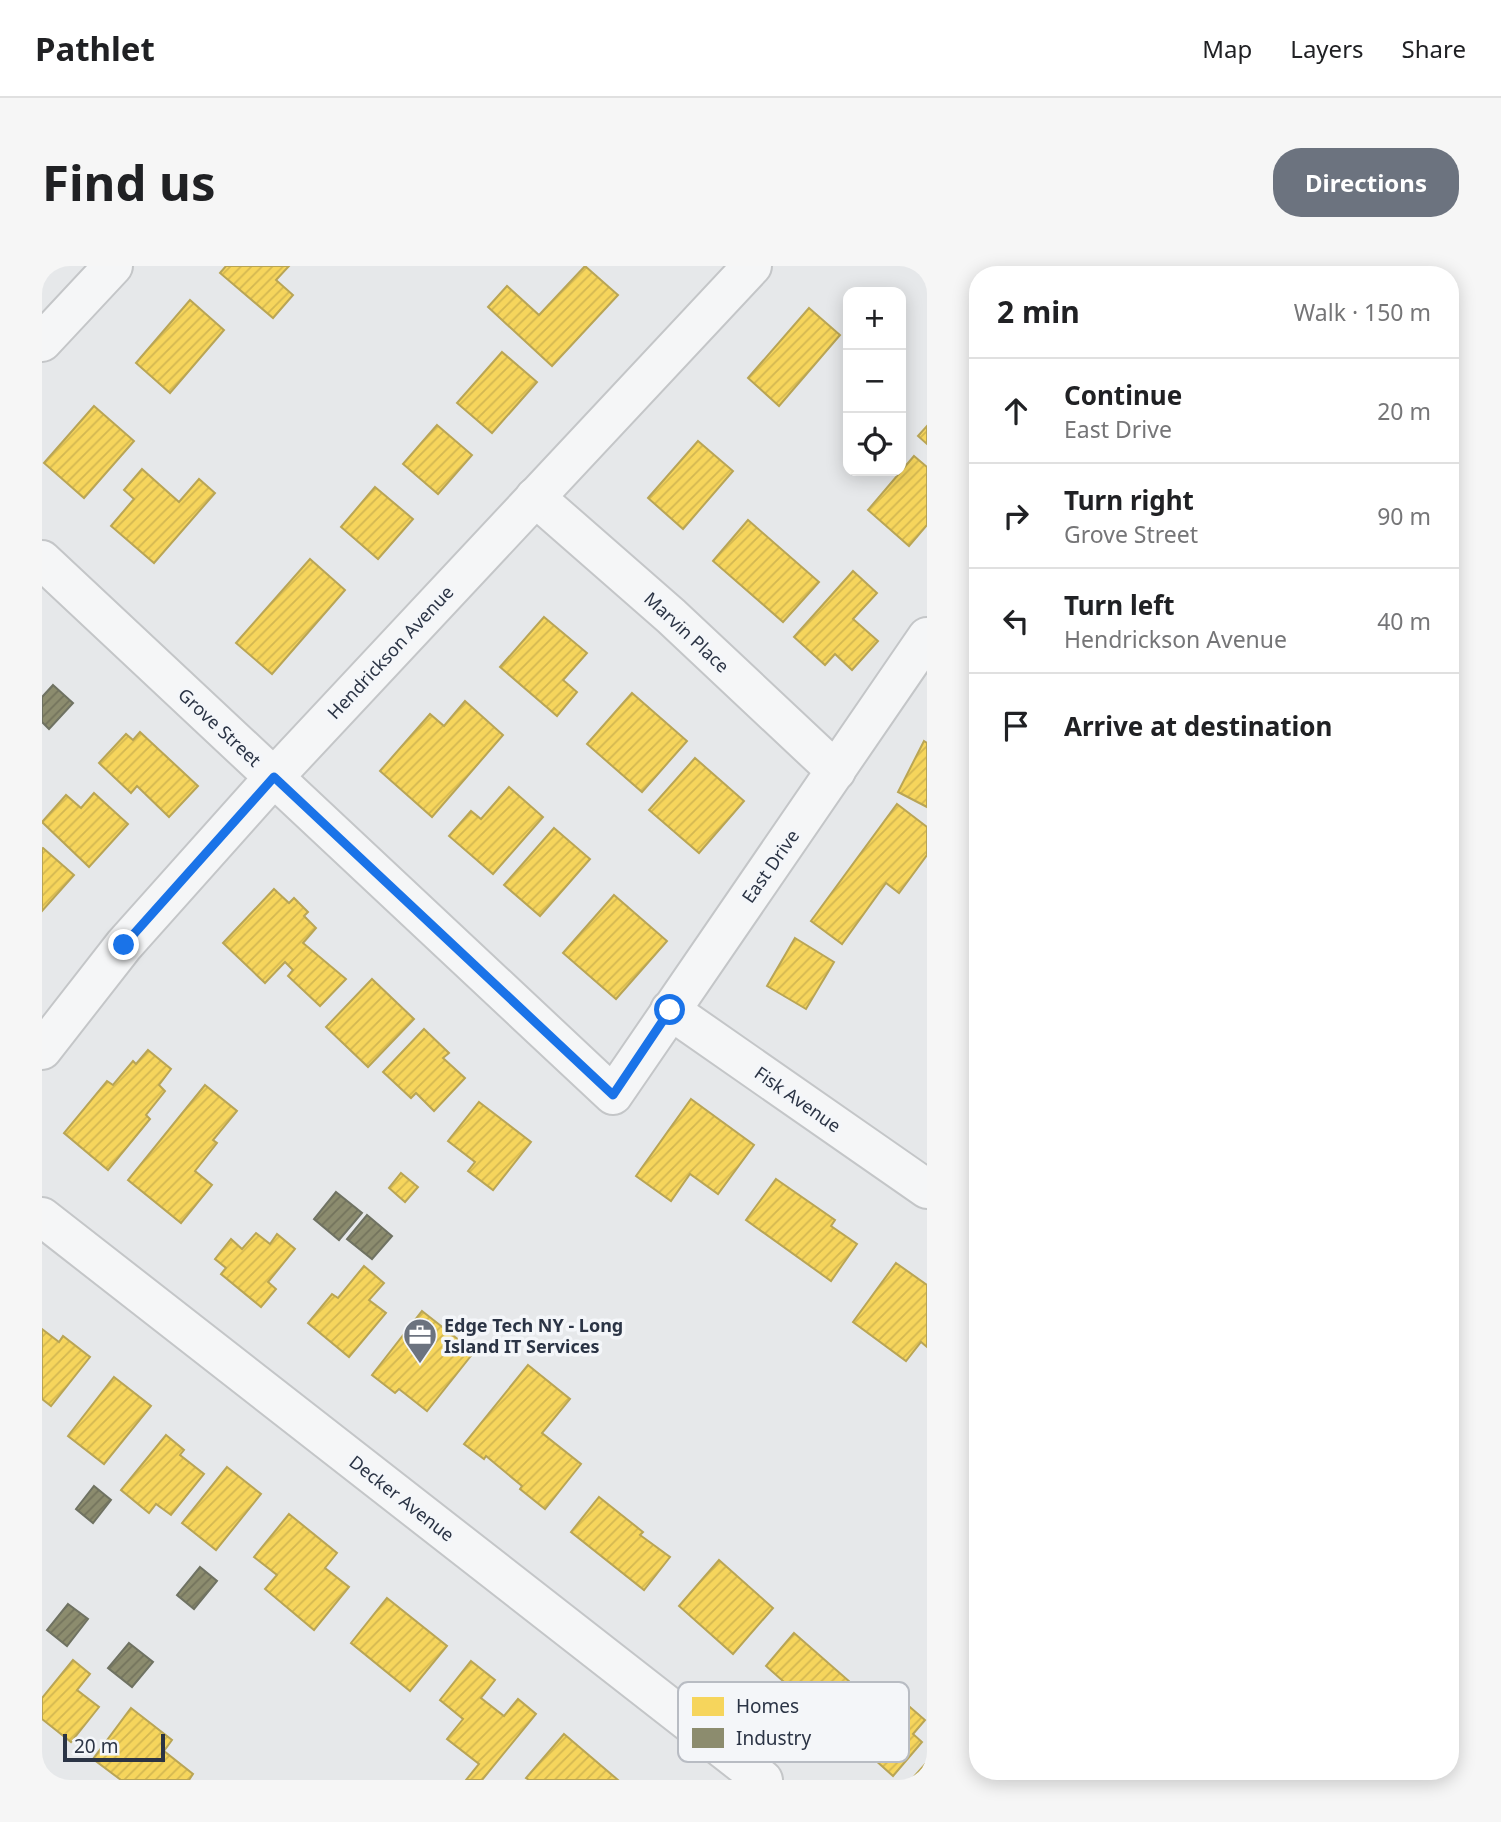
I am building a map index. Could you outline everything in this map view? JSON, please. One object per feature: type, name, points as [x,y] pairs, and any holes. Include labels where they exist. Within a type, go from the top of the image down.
[{"type":"street","points":[[42,342],[113,266]]},
{"type":"street","name":"Hendrickson Avenue","points":[[42,1050],[124,945],[274,777],[752,266]]},
{"type":"street","name":"Marvin Place","points":[[535,497],[671,616],[836,771]]},
{"type":"street","name":"Grove Street","points":[[42,560],[613,1095]]},
{"type":"street","name":"East Drive","points":[[613,1095],[927,637]]},
{"type":"street","name":"Fisk Avenue","points":[[670,1010],[927,1189]]},
{"type":"street","name":"Decker Avenue","points":[[42,1217],[678,1714]]},
{"type":"street","name":"Decker Avenue","points":[[740,1762],[763,1780]]},
{"type":"building: Homes","points":[[226,266],[289,266],[276,280],[293,295],[273,318],[220,273]]},
{"type":"building: Homes","points":[[585,266],[618,295],[552,366],[488,307],[507,286],[539,315]]},
{"type":"building: Homes","points":[[190,300],[224,330],[170,393],[136,363]]},
{"type":"building: Homes","points":[[809,308],[840,335],[779,406],[748,378]]},
{"type":"building: Homes","points":[[502,352],[537,382],[492,433],[457,403]]},
{"type":"building: Homes","points":[[94,406],[134,441],[84,498],[44,463]]},
{"type":"building: Homes","points":[[437,425],[472,455],[438,494],[403,464]]},
{"type":"building: Homes","points":[[927,426],[927,444],[918,436]]},
{"type":"building: Homes","points":[[698,441],[733,471],[683,529],[648,498]]},
{"type":"building: Homes","points":[[914,456],[927,467],[927,525],[909,546],[868,510],[897,476],[906,476],[906,465]]},
{"type":"building: Homes","points":[[142,469],[179,502],[199,479],[215,493],[154,563],[111,526],[134,499],[124,490]]},
{"type":"building: Homes","points":[[375,487],[413,519],[378,559],[341,527]]},
{"type":"building: Homes","points":[[748,520],[819,582],[783,622],[713,561]]},
{"type":"building: Homes","points":[[310,559],[345,590],[272,674],[236,643]]},
{"type":"building: Homes","points":[[853,571],[877,593],[853,619],[878,641],[852,670],[835,654],[825,665],[794,637]]},
{"type":"building: Homes","points":[[544,617],[587,653],[563,680],[577,692],[557,716],[500,667]]},
{"type":"building: Homes","points":[[632,693],[687,741],[642,792],[587,744]]},
{"type":"building: Homes","points":[[465,701],[503,735],[432,817],[380,771],[430,714],[444,726]]},
{"type":"building: Homes","points":[[140,732],[198,786],[169,817],[137,786],[131,793],[99,763],[126,734],[133,740]]},
{"type":"building: Homes","points":[[924,741],[927,743],[927,807],[898,792]]},
{"type":"building: Homes","points":[[695,758],[744,801],[699,853],[649,810]]},
{"type":"building: Homes","points":[[509,787],[543,817],[493,874],[449,836],[471,811],[481,819]]},
{"type":"building: Homes","points":[[94,793],[128,824],[89,867],[42,822],[66,795],[81,808]]},
{"type":"building: Homes","points":[[897,804],[927,827],[927,855],[899,893],[886,883],[842,944],[811,921]]},
{"type":"building: Homes","points":[[554,828],[590,859],[540,916],[504,885]]},
{"type":"building: Homes","points":[[42,849],[74,875],[42,911]]},
{"type":"building: Homes","points":[[274,889],[289,903],[294,898],[308,912],[304,916],[316,928],[303,943],[346,979],[320,1006],[288,976],[293,970],[285,962],[265,983],[223,943]]},
{"type":"building: Homes","points":[[614,895],[667,941],[616,999],[563,953]]},
{"type":"building: Homes","points":[[795,938],[834,962],[806,1009],[767,986]]},
{"type":"building: Homes","points":[[372,979],[414,1019],[368,1067],[326,1027]]},
{"type":"building: Homes","points":[[424,1029],[449,1053],[443,1058],[465,1078],[434,1111],[416,1093],[411,1098],[383,1072]]},
{"type":"building: Homes","points":[[148,1050],[171,1069],[159,1085],[165,1091],[146,1115],[150,1119],[108,1170],[64,1133],[107,1081],[113,1085],[133,1061],[136,1064]]},
{"type":"building: Homes","points":[[205,1085],[237,1111],[213,1140],[217,1143],[195,1171],[212,1185],[181,1223],[128,1180]]},
{"type":"building: Homes","points":[[691,1099],[754,1145],[718,1194],[690,1174],[671,1201],[636,1176]]},
{"type":"building: Homes","points":[[479,1102],[531,1142],[493,1190],[468,1171],[475,1162],[448,1141]]},
{"type":"building: Homes","points":[[401,1173],[418,1187],[405,1202],[389,1188]]},
{"type":"building: Homes","points":[[776,1179],[835,1220],[831,1226],[857,1244],[831,1281],[746,1220]]},
{"type":"building: Homes","points":[[256,1233],[270,1244],[277,1234],[295,1249],[268,1282],[276,1289],[261,1307],[221,1274],[226,1268],[215,1259],[231,1239],[242,1249]]},
{"type":"building: Homes","points":[[896,1263],[927,1285],[927,1347],[921,1342],[906,1361],[853,1322]]},
{"type":"building: Homes","points":[[364,1266],[384,1283],[369,1300],[386,1313],[349,1357],[308,1323],[332,1294],[338,1298]]},
{"type":"building: Homes","points":[[422,1311],[474,1352],[427,1411],[399,1389],[395,1393],[372,1375]]},
{"type":"building: Homes","points":[[42,1329],[59,1342],[63,1336],[90,1357],[51,1406],[42,1399]]},
{"type":"building: Homes","points":[[528,1365],[570,1399],[542,1433],[581,1464],[545,1509],[486,1456],[484,1459],[464,1444]]},
{"type":"building: Homes","points":[[114,1377],[151,1406],[104,1464],[68,1436]]},
{"type":"building: Homes","points":[[166,1435],[184,1450],[180,1455],[204,1474],[171,1515],[156,1504],[149,1513],[121,1490]]},
{"type":"building: Homes","points":[[227,1467],[261,1494],[216,1550],[182,1523]]},
{"type":"building: Homes","points":[[599,1497],[643,1532],[640,1535],[670,1557],[644,1590],[571,1532]]},
{"type":"building: Homes","points":[[289,1514],[337,1553],[325,1568],[349,1587],[314,1630],[265,1589],[277,1575],[254,1557]]},
{"type":"building: Homes","points":[[719,1560],[773,1608],[733,1654],[679,1606]]},
{"type":"building: Homes","points":[[387,1598],[447,1646],[410,1691],[351,1643]]},
{"type":"building: Homes","points":[[794,1633],[850,1682],[784,1682],[766,1666]]},
{"type":"building: Homes","points":[[73,1660],[90,1674],[77,1690],[99,1707],[71,1742],[42,1719],[42,1698]]},
{"type":"building: Homes","points":[[471,1661],[495,1680],[481,1698],[504,1716],[518,1699],[536,1714],[482,1780],[466,1780],[479,1764],[447,1739],[463,1719],[440,1700]]},
{"type":"building: Homes","points":[[909,1706],[925,1720],[913,1734],[922,1742],[909,1757]]},
{"type":"building: Homes","points":[[131,1708],[172,1740],[164,1751],[193,1774],[189,1780],[121,1780],[93,1759]]},
{"type":"building: Homes","points":[[564,1734],[618,1780],[526,1778]]},
{"type":"building: Homes","points":[[877,1762],[905,1762],[893,1776]]},
{"type":"building: Homes","points":[[927,1762],[927,1780],[911,1780]]},
{"type":"building: Industry","points":[[53,685],[73,703],[49,729],[42,722],[42,697]]},
{"type":"building: Industry","points":[[336,1192],[362,1213],[339,1240],[314,1219]]},
{"type":"building: Industry","points":[[367,1215],[392,1236],[372,1259],[347,1239]]},
{"type":"building: Industry","points":[[94,1486],[111,1500],[93,1523],[76,1509]]},
{"type":"building: Industry","points":[[200,1567],[217,1581],[194,1609],[177,1595]]},
{"type":"building: Industry","points":[[68,1604],[88,1619],[67,1646],[47,1630]]},
{"type":"building: Industry","points":[[129,1643],[153,1662],[132,1687],[108,1668]]},
{"type":"place","name":"Edge Tech NY - Long Island IT Services","points":[[420,1365]]},
{"type":"route","points":[[124,945],[274,777],[613,1095],[670,1010]]}]
